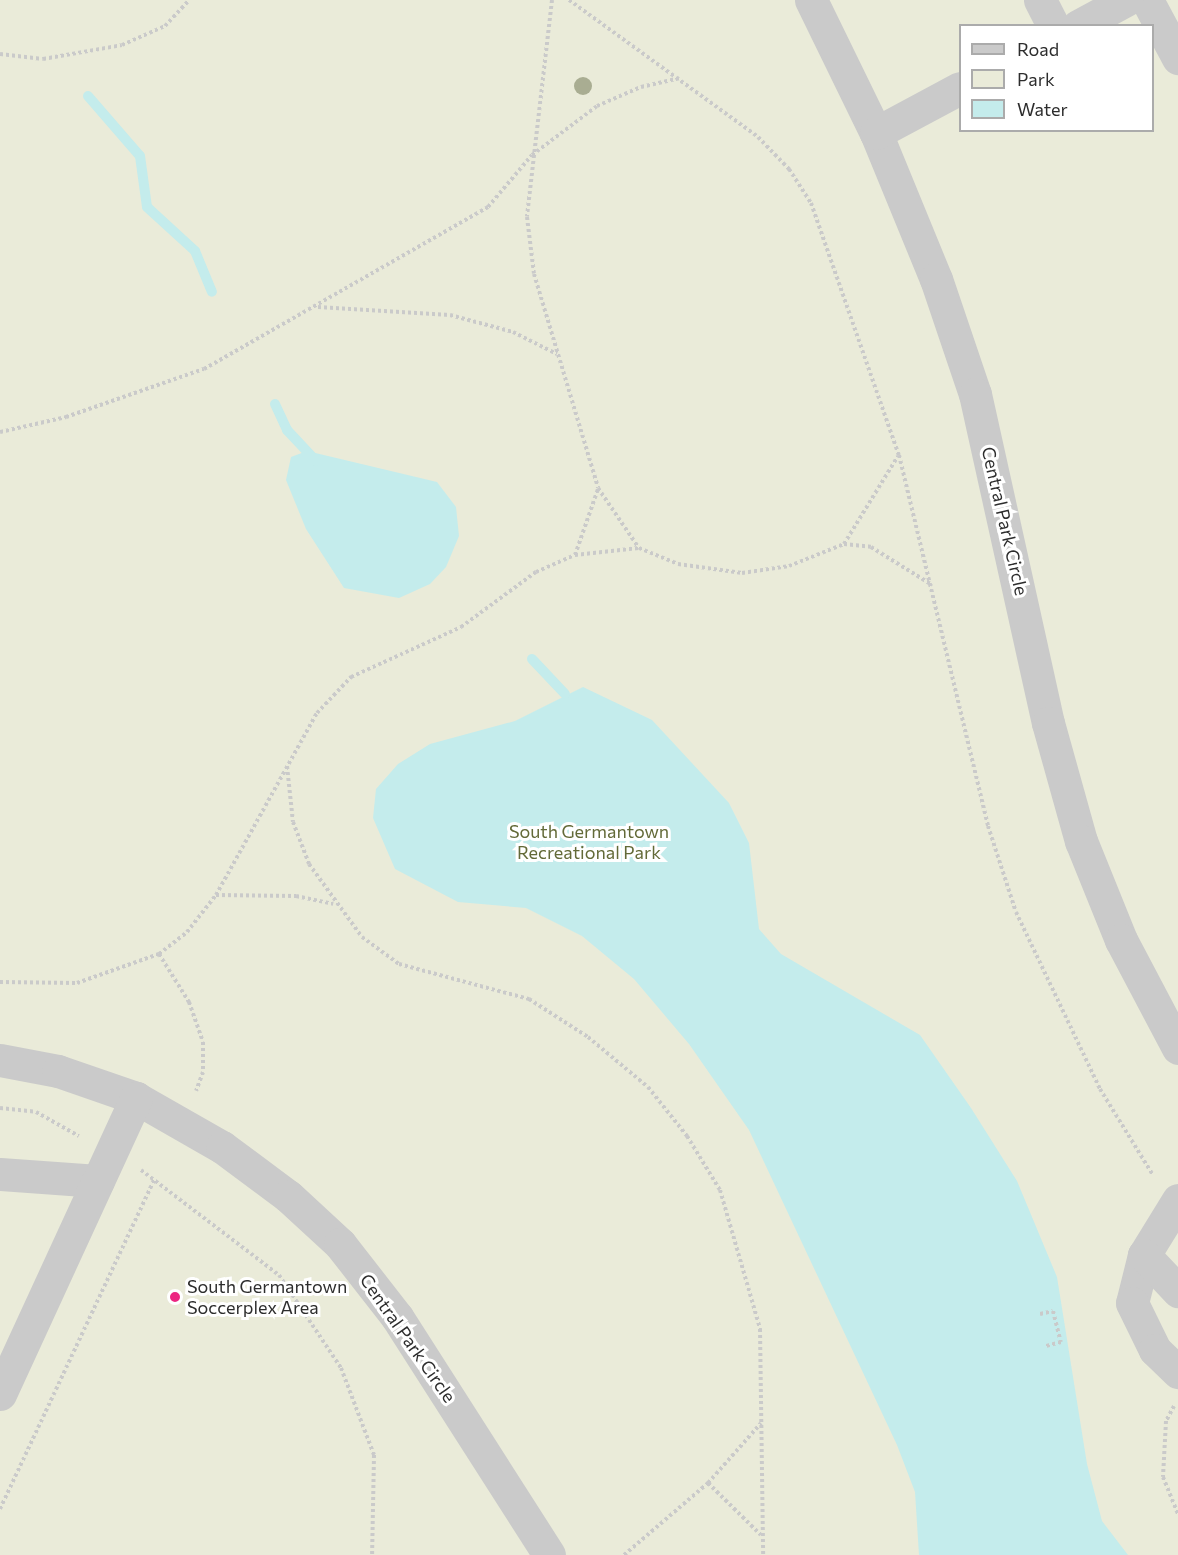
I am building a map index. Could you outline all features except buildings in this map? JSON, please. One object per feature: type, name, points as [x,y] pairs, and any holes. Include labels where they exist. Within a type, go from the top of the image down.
[{"type":"street","name":"Central Park Circle","points":[[811,0],[876,132],[975,394],[1048,723],[1081,841],[1120,940],[1178,1048]]},
{"type":"street","points":[[1040,0],[1052,24]]},
{"type":"street","points":[[1082,24],[1126,0]]},
{"type":"street","points":[[1147,0],[1178,58]]},
{"type":"street","points":[[876,132],[959,89]]},
{"type":"street","name":"Central Park Circle","points":[[0,1060],[58,1071],[136,1098],[182,1125],[288,1196],[340,1244],[451,1398],[549,1555]]},
{"type":"street","points":[[0,1394],[136,1098]]},
{"type":"street","points":[[0,1174],[104,1168]]},
{"type":"street","points":[[1176,1202],[1144,1256],[1132,1303],[1155,1350],[1178,1372]]},
{"type":"street","points":[[1144,1256],[1178,1291]]},
{"type":"path","points":[[0,54],[43,59],[122,45],[165,26],[189,0]]},
{"type":"path","points":[[552,0],[544,91],[532,155],[527,217],[534,274],[598,488],[639,548]]},
{"type":"path","points":[[569,0],[758,137],[789,169],[811,203],[899,455],[988,826],[1016,912],[1100,1089],[1176,1202]]},
{"type":"path","points":[[0,432],[162,386],[204,369],[488,207],[532,155],[597,106],[641,87],[679,78]]},
{"type":"path","points":[[316,307],[450,315],[513,332],[558,354]]},
{"type":"path","points":[[844,544],[899,455]]},
{"type":"path","points":[[574,555],[598,488]]},
{"type":"path","points":[[0,982],[77,983],[159,954],[187,933],[216,895],[317,713],[351,677],[461,627],[536,572],[574,555],[639,548],[678,564],[742,573],[789,566],[844,544],[871,548],[932,585]]},
{"type":"path","points":[[287,765],[293,822],[309,864],[334,904],[362,937],[399,964],[529,999],[588,1037],[648,1087],[687,1136],[720,1190],[760,1329],[763,1555]]},
{"type":"path","points":[[216,895],[296,896],[334,904]]},
{"type":"path","points":[[159,954],[189,1002],[203,1042],[203,1072],[182,1125]]},
{"type":"path","points":[[0,1108],[36,1112],[104,1168],[155,1178],[279,1275],[341,1368],[374,1455],[372,1555]]},
{"type":"path","points":[[0,1509],[155,1178]]},
{"type":"path","points":[[1040,1314],[1053,1311],[1060,1342],[1046,1346]]},
{"type":"path","points":[[1178,1400],[1166,1421],[1162,1477],[1178,1514]]},
{"type":"path","points":[[624,1555],[708,1483],[761,1422]]},
{"type":"path","points":[[708,1483],[762,1535]]},
{"type":"green space","name":"South Germantown Recreational Park","points":[[0,0],[1178,0],[1178,1555],[0,1555]]},
{"type":"water","points":[[307,451],[437,482],[456,507],[459,536],[446,567],[430,584],[399,598],[344,588],[306,529],[286,480],[291,457]]},
{"type":"water","points":[[583,687],[652,720],[729,803],[749,843],[759,929],[781,954],[920,1035],[971,1108],[1017,1181],[1057,1277],[1087,1464],[1102,1521],[1128,1555],[919,1555],[915,1492],[897,1445],[749,1130],[689,1044],[634,979],[582,936],[526,908],[458,902],[395,869],[373,818],[376,789],[398,764],[430,744],[515,721]]},
{"type":"waterway","points":[[88,96],[140,156],[147,207],[195,251],[212,292]]},
{"type":"waterway","points":[[275,404],[287,430],[316,461]]},
{"type":"waterway","points":[[532,659],[565,694]]},
{"type":"place","name":"South Germantown Soccerplex Area","points":[[175,1297]]}]
